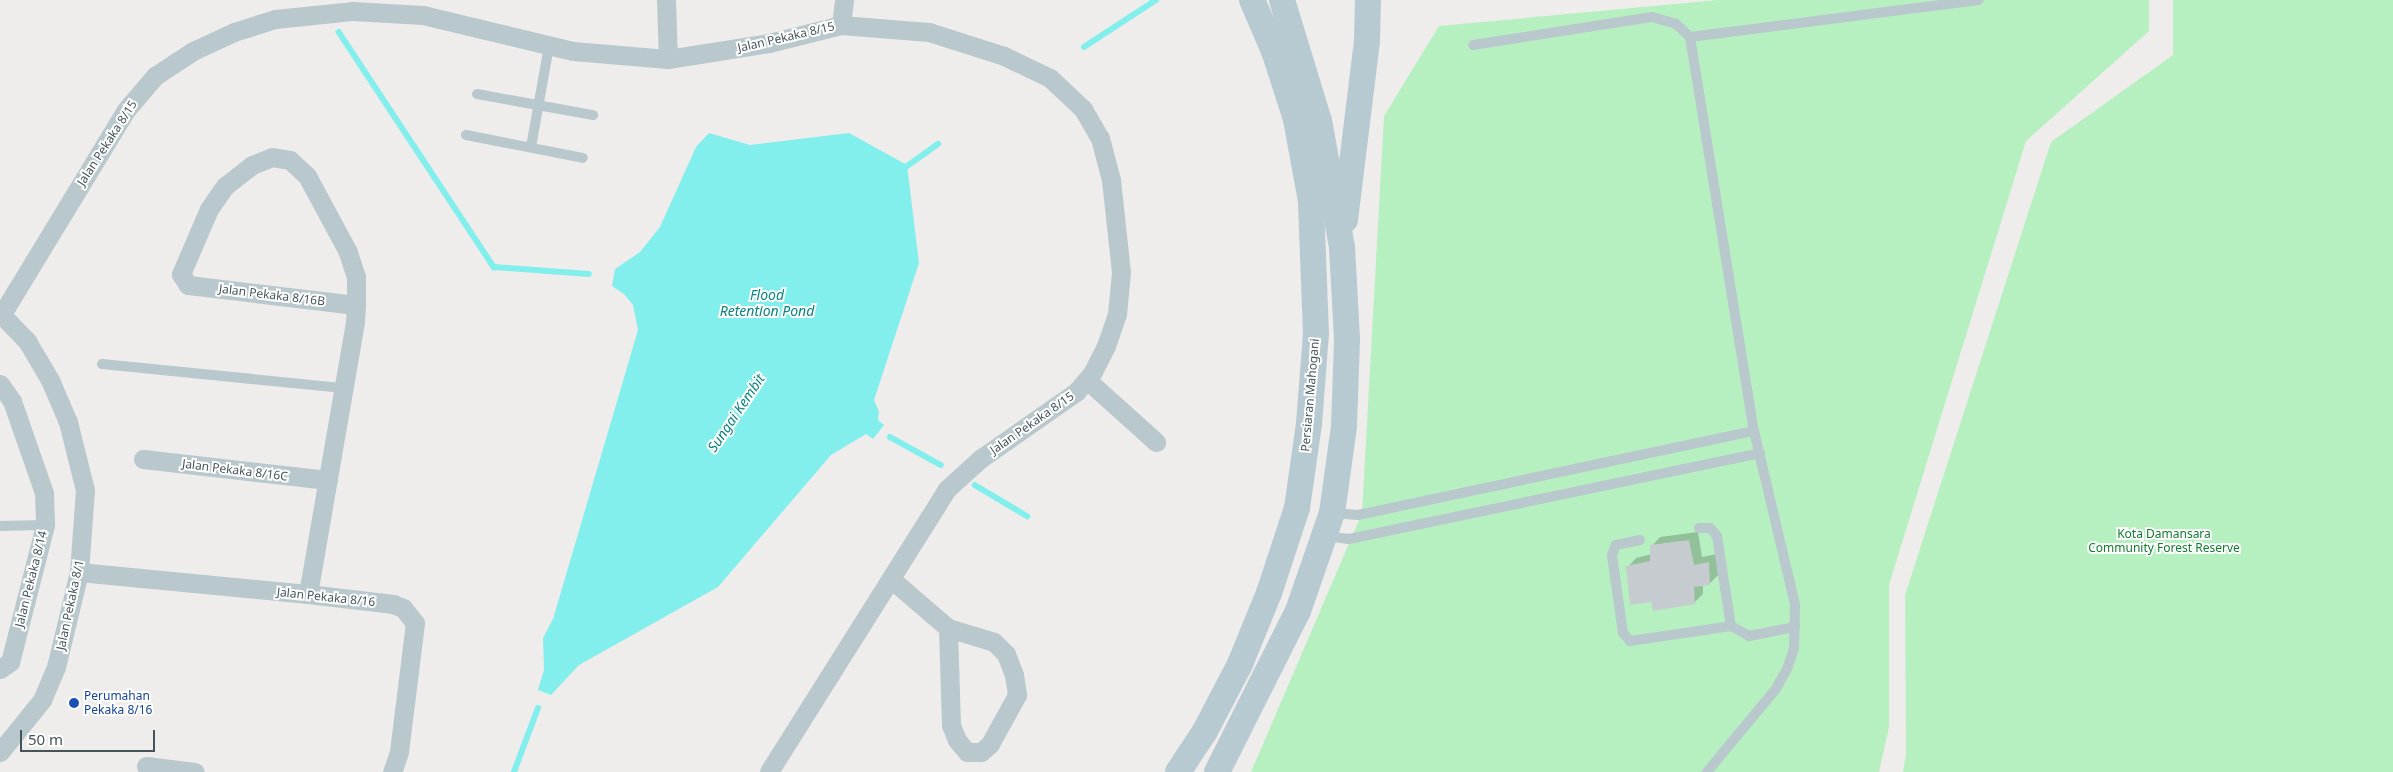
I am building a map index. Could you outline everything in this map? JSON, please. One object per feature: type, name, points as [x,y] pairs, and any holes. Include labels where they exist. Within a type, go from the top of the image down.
[{"type":"main road","name":"Persiaran Mahogani","points":[[1178,772],[1205,731],[1240,664],[1269,593],[1297,508],[1309,424],[1316,334],[1311,201],[1296,118],[1274,51],[1252,0]]},
{"type":"main road","points":[[1342,246],[1367,40],[1368,0]]},
{"type":"main road","points":[[1217,772],[1298,611],[1328,524],[1344,426],[1347,339],[1342,246],[1319,120],[1288,3]]},
{"type":"street","points":[[666,0],[668,59]]},
{"type":"street","points":[[840,25],[844,0]]},
{"type":"street","points":[[1274,51],[1278,26],[1288,3]]},
{"type":"street","name":"Jalan Pekaka 8/15","points":[[1,314],[126,110],[155,76],[193,51],[234,32],[275,19],[424,8],[573,52],[668,59],[769,43],[840,25],[929,32],[1004,56],[1050,78],[1083,109],[1100,138],[1111,180],[1121,272],[1117,314],[1106,346],[1087,380],[1076,392],[980,459],[948,489],[769,772]]},
{"type":"street","name":"Jalan Pekaka 8/16B","points":[[272,157],[290,160],[307,176],[348,252],[356,276],[356,305],[188,285],[181,274],[184,259],[209,209],[226,186],[252,165],[272,157]]},
{"type":"street","points":[[308,594],[344,388],[356,305]]},
{"type":"street","name":"Jalan Pekaka 8/1","points":[[0,752],[15,737],[50,684],[79,572],[84,490],[68,422],[50,380],[27,341],[1,314]]},
{"type":"street","points":[[1087,380],[1156,442]]},
{"type":"street","name":"Jalan Pekaka 8/14","points":[[0,384],[12,401],[44,493],[45,525],[5,666]]},
{"type":"street","name":"Jalan Pekaka 8/16C","points":[[143,459],[328,480]]},
{"type":"street","name":"Jalan Pekaka 8/16","points":[[79,572],[393,604],[411,615],[415,623],[399,752],[392,772]]},
{"type":"street","points":[[891,579],[948,628],[994,642],[1006,654],[1014,675],[1017,695],[990,744],[980,752],[966,752],[957,740],[951,725],[948,628]]},
{"type":"street","points":[[146,766],[195,772]]},
{"type":"lane","points":[[1690,37],[1979,0]]},
{"type":"lane","points":[[1474,45],[1652,17],[1676,24],[1690,37],[1754,431],[1795,605],[1795,627],[1788,667],[1774,690],[1707,772]]},
{"type":"lane","points":[[531,148],[549,46]]},
{"type":"lane","points":[[477,94],[593,115]]},
{"type":"lane","points":[[466,135],[584,158]]},
{"type":"lane","points":[[102,364],[344,388]]},
{"type":"lane","points":[[1328,524],[1358,515],[1754,431]]},
{"type":"lane","points":[[1328,524],[1349,539],[1760,453]]},
{"type":"lane","points":[[0,526],[45,525]]},
{"type":"lane","points":[[1699,528],[1710,528],[1717,536],[1731,626]]},
{"type":"lane","points":[[1640,540],[1621,543],[1613,550],[1625,638],[1636,642],[1731,626],[1749,636],[1795,627]]},
{"type":"green space","points":[[1718,0],[2149,0],[2149,31],[2026,141],[1889,585],[1889,727],[1879,772],[1251,772],[1362,513],[1384,116],[1439,26]]},
{"type":"green space","name":"Kota Damansara Community Forest Reserve","points":[[2173,0],[2393,0],[2393,772],[1903,772],[1906,754],[1905,595],[2051,142],[2173,55]]},
{"type":"water","name":"Flood Retention Pond","points":[[709,133],[750,145],[849,133],[907,165],[919,263],[874,400],[879,412],[878,420],[884,425],[873,439],[866,434],[831,455],[718,587],[579,665],[551,695],[538,690],[544,670],[543,638],[553,619],[638,330],[633,305],[624,294],[612,286],[615,269],[640,252],[660,227],[696,147]]},
{"type":"building","points":[[1689,540],[1694,565],[1709,562],[1710,585],[1694,587],[1695,604],[1653,611],[1651,602],[1630,605],[1626,566],[1650,561],[1650,545]]},
{"type":"waterway","name":"Sungai Kembit","points":[[1084,47],[1156,0]]},
{"type":"waterway","points":[[339,32],[494,267],[589,274]]},
{"type":"waterway","name":"Sungai Kembit","points":[[903,169],[938,144]]},
{"type":"waterway","points":[[890,437],[941,465]]},
{"type":"waterway","points":[[975,485],[1027,516]]},
{"type":"waterway","name":"Sungai Kembit","points":[[514,772],[538,708]]},
{"type":"place","name":"Perumahan Pekaka 8/16","points":[[74,703]]}]
